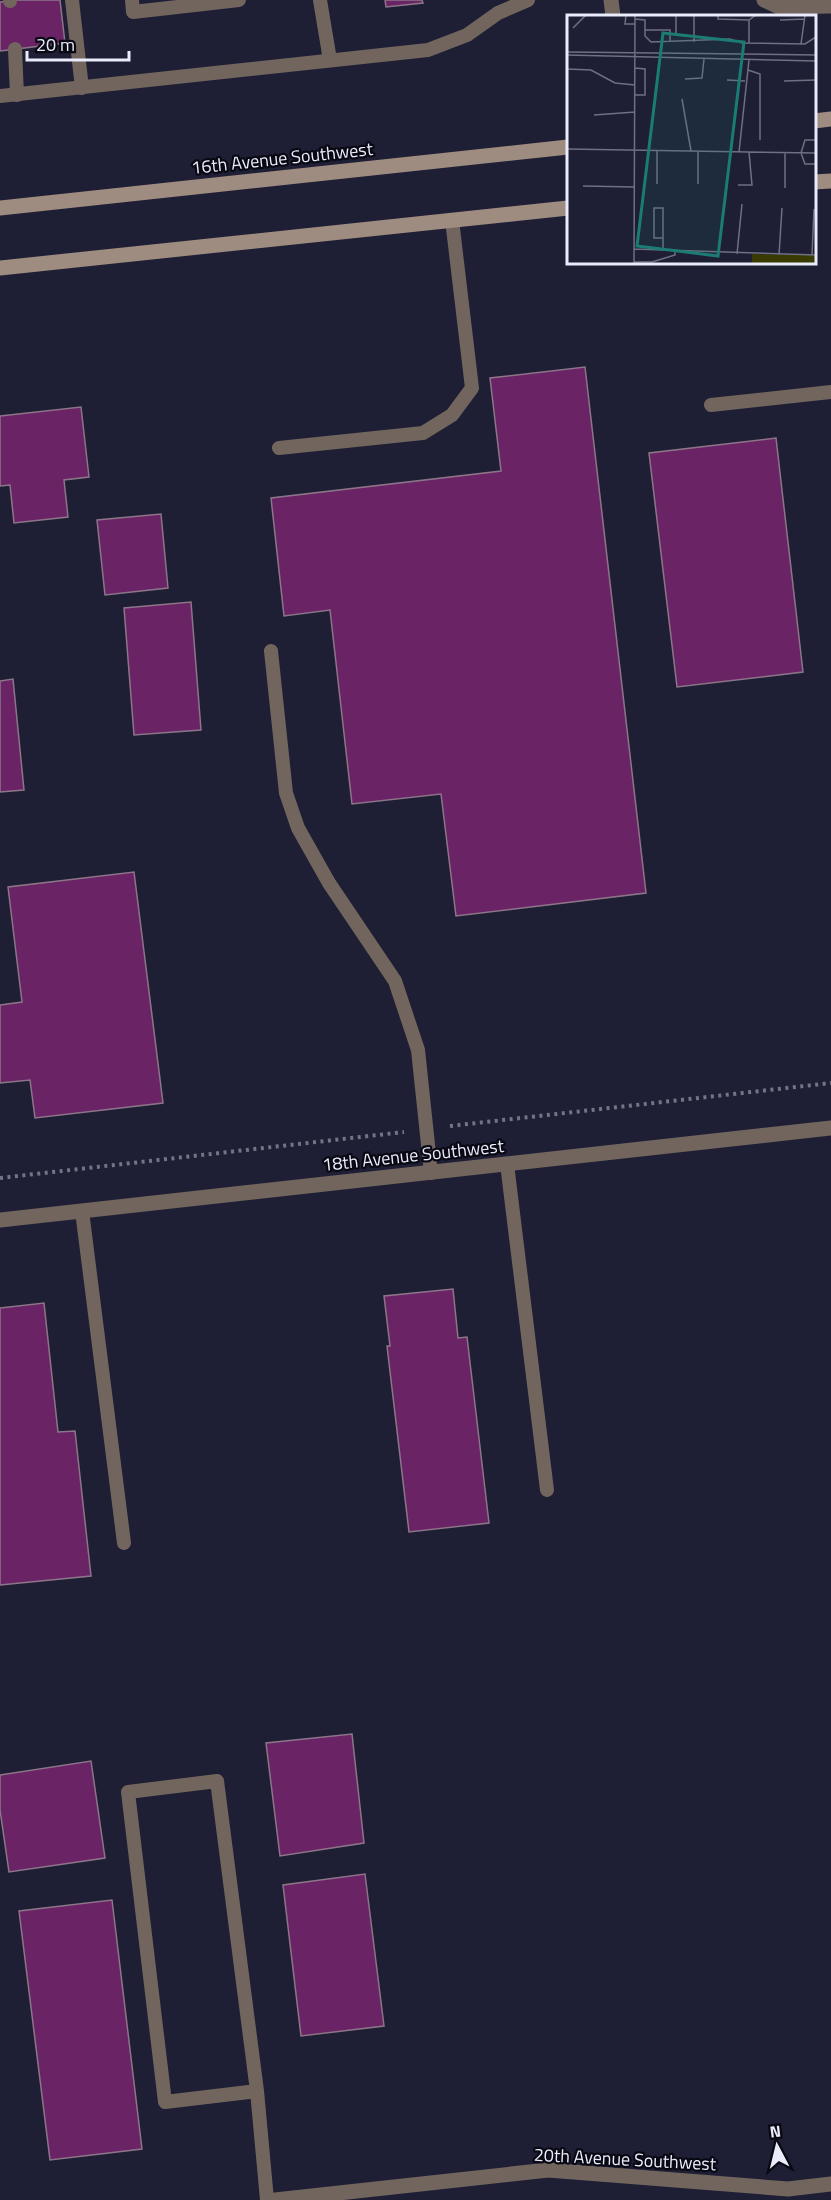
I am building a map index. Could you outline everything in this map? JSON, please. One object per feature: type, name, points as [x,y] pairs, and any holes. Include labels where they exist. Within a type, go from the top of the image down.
[{"type":"main road","points":[[816,121],[831,119]]},
{"type":"main road","name":"16th Avenue Southwest","points":[[0,208],[567,147]]},
{"type":"main road","points":[[816,182],[831,181]]},
{"type":"main road","points":[[0,268],[567,208]]},
{"type":"street","points":[[611,0],[613,15]]},
{"type":"street","points":[[764,0],[779,7],[831,6]]},
{"type":"street","name":"18th Avenue Southwest","points":[[0,1220],[831,1128]]},
{"type":"street","name":"20th Avenue Southwest","points":[[275,2200],[394,2193],[548,2170],[788,2189],[831,2184]]},
{"type":"lane","points":[[72,0],[82,88]]},
{"type":"lane","points":[[132,0],[133,12],[239,0]]},
{"type":"lane","points":[[320,0],[330,60]]},
{"type":"lane","points":[[0,96],[428,50],[467,35],[498,13],[528,0]]},
{"type":"lane","points":[[15,49],[17,95]]},
{"type":"lane","points":[[279,448],[423,433],[452,415],[472,388],[452,220]]},
{"type":"lane","points":[[711,405],[831,392]]},
{"type":"lane","points":[[271,651],[286,793],[298,828],[329,883],[395,981],[418,1050],[431,1173]]},
{"type":"lane","points":[[507,1164],[547,1490]]},
{"type":"lane","points":[[82,1211],[124,1544]]},
{"type":"lane","points":[[257,2091],[165,2102],[128,1792],[217,1781],[257,2091],[267,2200]]},
{"type":"building","points":[[60,0],[65,43],[0,51],[0,2]]},
{"type":"building","points":[[385,0],[422,0],[423,3],[386,7]]},
{"type":"building","points":[[585,367],[646,893],[456,916],[441,794],[352,804],[330,610],[284,616],[271,498],[501,471],[490,378]]},
{"type":"building","points":[[81,407],[89,477],[64,480],[68,517],[14,523],[10,485],[0,486],[0,416]]},
{"type":"building","points":[[776,438],[803,672],[677,687],[649,453]]},
{"type":"building","points":[[161,514],[168,588],[105,595],[97,520]]},
{"type":"building","points":[[191,602],[201,730],[134,735],[124,608]]},
{"type":"building","points":[[13,679],[24,790],[0,792],[0,681]]},
{"type":"building","points":[[134,872],[163,1103],[35,1118],[30,1080],[0,1083],[0,1005],[22,1002],[8,887]]},
{"type":"building","points":[[453,1289],[458,1338],[467,1337],[489,1523],[409,1532],[387,1346],[390,1346],[384,1296]]},
{"type":"building","points":[[44,1303],[58,1432],[75,1431],[91,1576],[0,1585],[0,1308]]},
{"type":"building","points":[[352,1734],[364,1843],[280,1856],[266,1743]]},
{"type":"building","points":[[91,1761],[105,1858],[9,1872],[0,1810],[0,1775]]},
{"type":"building","points":[[365,1874],[384,2026],[301,2036],[283,1885]]},
{"type":"building","points":[[112,1900],[142,2149],[50,2160],[19,1911]]}]
